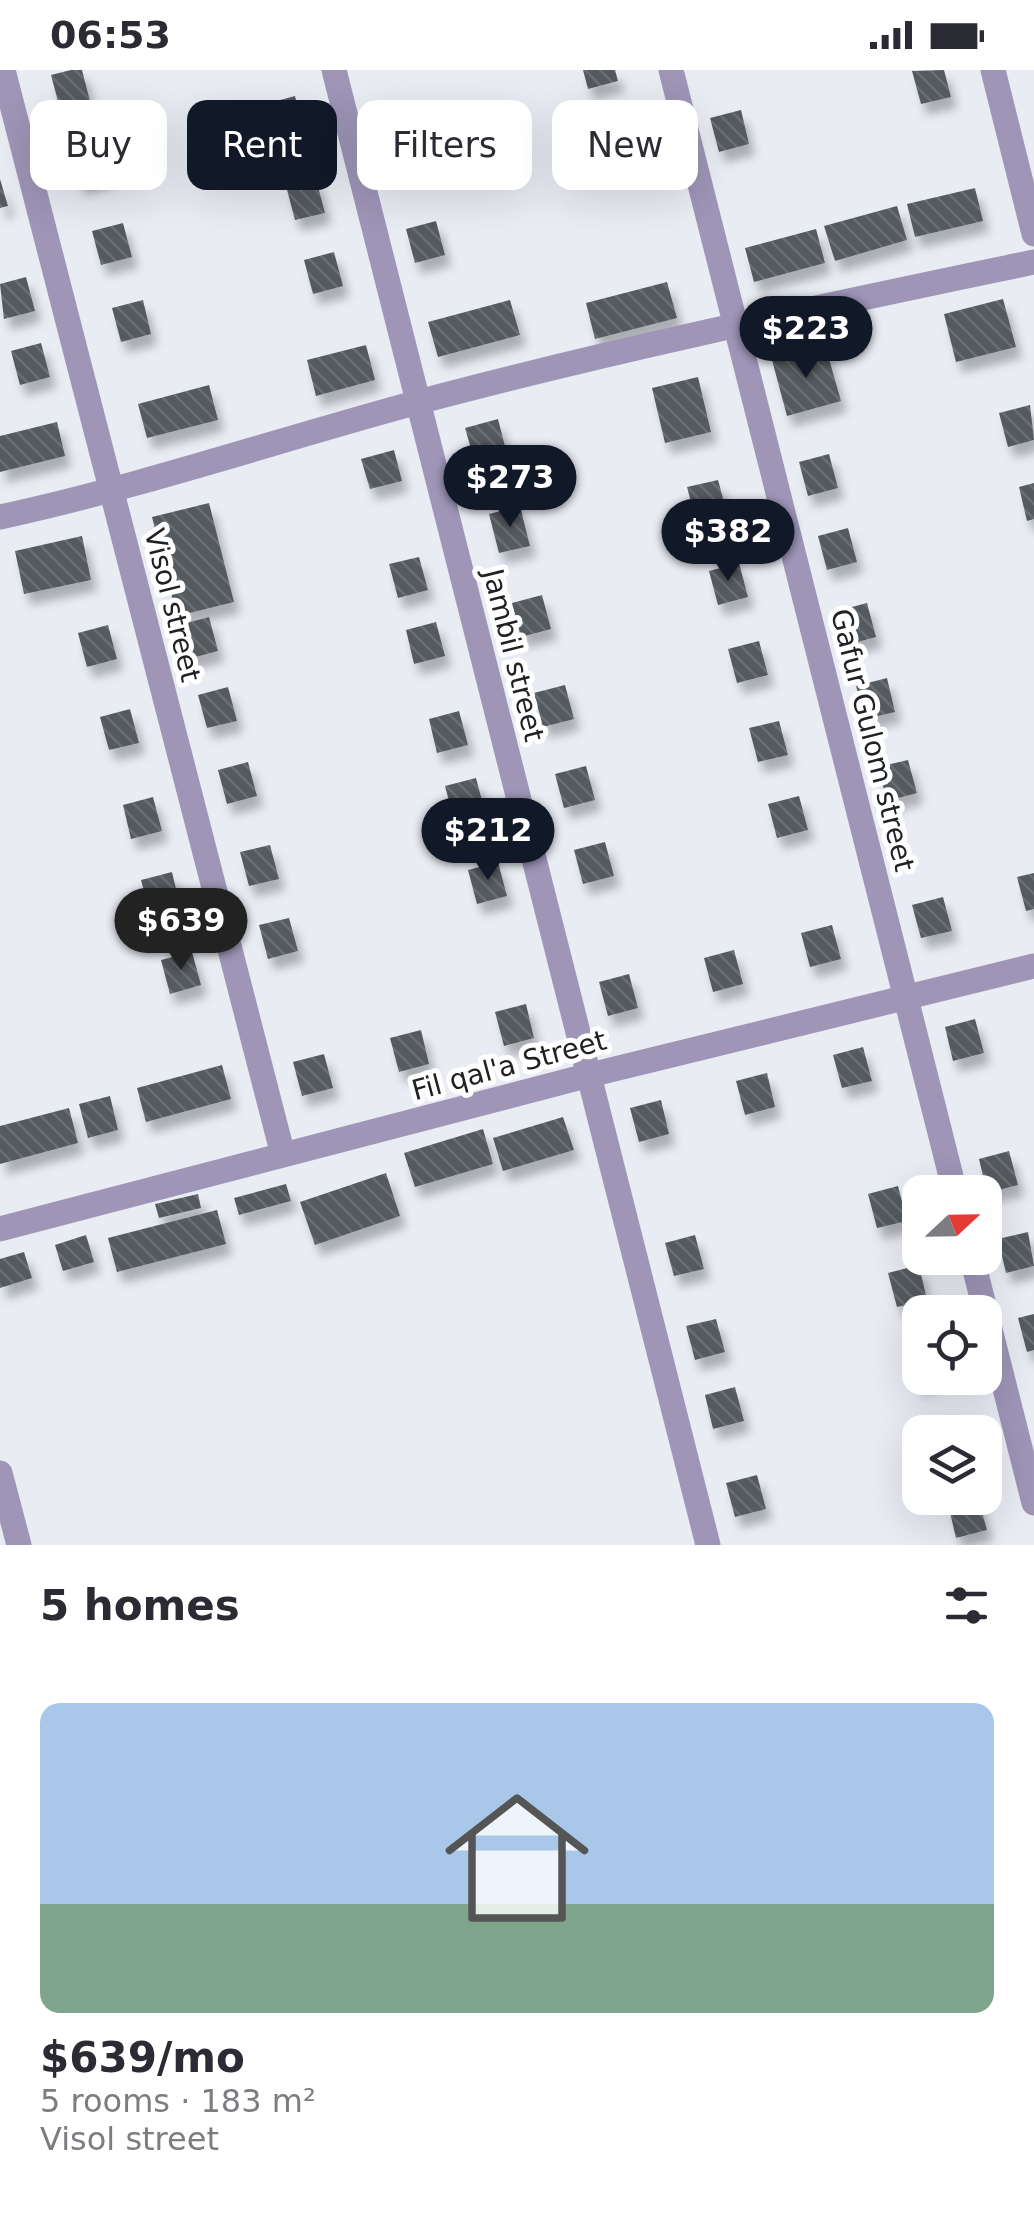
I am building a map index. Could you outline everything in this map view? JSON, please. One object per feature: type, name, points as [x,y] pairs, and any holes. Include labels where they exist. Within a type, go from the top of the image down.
[{"type":"street","name":"Visol street","points":[[2,70],[283,1156]]},
{"type":"street","name":"Jambil street","points":[[334,70],[708,1545]]},
{"type":"street","name":"Gafur Gulom street","points":[[671,70],[739,324],[951,1175]]},
{"type":"street","points":[[993,70],[1034,234]]},
{"type":"street","points":[[0,517],[113,492],[421,402],[739,324],[1034,262]]},
{"type":"street","name":"Fil qal'a Street","points":[[0,1230],[586,1076],[1034,966]]},
{"type":"street","points":[[976,1275],[1034,1503]]},
{"type":"street","points":[[0,1473],[19,1545]]},
{"type":"building","points":[[82,70],[90,100],[58,100],[51,75]]},
{"type":"building","points":[[583,70],[615,70],[618,81],[588,89]]},
{"type":"building","points":[[944,70],[951,97],[921,104],[912,71]]},
{"type":"building","points":[[741,110],[749,144],[719,152],[710,118]]},
{"type":"building","points":[[0,179],[8,206],[0,208]]},
{"type":"building","points":[[975,188],[983,221],[915,237],[907,204]]},
{"type":"building","points":[[287,190],[319,190],[325,213],[295,220]]},
{"type":"building","points":[[897,206],[907,240],[835,261],[824,226]]},
{"type":"building","points":[[436,221],[445,255],[415,263],[406,229]]},
{"type":"building","points":[[123,223],[132,257],[101,265],[92,231]]},
{"type":"building","points":[[816,229],[825,263],[754,282],[745,248]]},
{"type":"building","points":[[334,252],[343,286],[313,294],[304,260]]},
{"type":"building","points":[[26,277],[35,311],[4,319],[0,284]]},
{"type":"building","points":[[667,282],[677,318],[595,339],[586,303]]},
{"type":"building","points":[[1003,299],[1016,347],[956,362],[944,314]]},
{"type":"building","points":[[143,300],[151,334],[121,342],[112,308]]},
{"type":"building","points":[[510,300],[520,335],[438,357],[428,322]]},
{"type":"building","points":[[41,343],[50,377],[20,385],[11,351]]},
{"type":"building","points":[[366,345],[375,380],[316,396],[307,360]]},
{"type":"building","points":[[825,345],[841,401],[787,416],[772,360]]},
{"type":"building","points":[[698,377],[711,432],[665,443],[652,388]]},
{"type":"building","points":[[209,385],[218,420],[147,438],[138,404]]},
{"type":"building","points":[[1030,405],[1034,440],[1008,447],[999,413]]},
{"type":"building","points":[[498,419],[506,450],[474,459],[465,428]]},
{"type":"building","points":[[57,422],[65,456],[0,472],[0,436]]},
{"type":"building","points":[[394,450],[402,481],[370,489],[361,459]]},
{"type":"building","points":[[829,454],[838,488],[808,496],[799,462]]},
{"type":"building","points":[[718,480],[727,513],[696,521],[687,487]]},
{"type":"building","points":[[1034,483],[1034,519],[1027,521],[1019,487]]},
{"type":"building","points":[[209,503],[234,602],[177,616],[152,517]]},
{"type":"building","points":[[520,506],[530,546],[499,553],[489,514]]},
{"type":"building","points":[[848,528],[857,562],[827,570],[818,536]]},
{"type":"building","points":[[82,536],[91,580],[24,594],[15,551]]},
{"type":"building","points":[[419,557],[428,590],[398,598],[389,564]]},
{"type":"building","points":[[739,563],[748,597],[718,605],[709,571]]},
{"type":"building","points":[[542,595],[551,629],[521,637],[512,603]]},
{"type":"building","points":[[867,603],[876,637],[846,645],[837,611]]},
{"type":"building","points":[[209,617],[218,651],[188,659],[179,625]]},
{"type":"building","points":[[436,622],[445,656],[414,664],[406,630]]},
{"type":"building","points":[[108,625],[117,659],[87,667],[78,633]]},
{"type":"building","points":[[759,641],[768,675],[737,683],[728,649]]},
{"type":"building","points":[[887,678],[895,712],[865,719],[856,686]]},
{"type":"building","points":[[565,685],[574,719],[543,727],[534,693]]},
{"type":"building","points":[[228,687],[237,721],[207,728],[198,695]]},
{"type":"building","points":[[130,709],[139,743],[109,750],[100,717]]},
{"type":"building","points":[[459,711],[468,745],[437,753],[429,719]]},
{"type":"building","points":[[779,721],[788,755],[758,762],[749,728]]},
{"type":"building","points":[[908,760],[917,793],[887,801],[878,767]]},
{"type":"building","points":[[248,762],[257,796],[227,804],[218,770]]},
{"type":"building","points":[[586,766],[595,800],[564,808],[555,774]]},
{"type":"building","points":[[476,778],[485,812],[454,820],[445,786]]},
{"type":"building","points":[[799,796],[808,830],[777,838],[768,804]]},
{"type":"building","points":[[153,797],[162,831],[131,839],[123,805]]},
{"type":"building","points":[[605,842],[614,876],[583,884],[574,850]]},
{"type":"building","points":[[270,845],[279,879],[249,886],[240,852]]},
{"type":"building","points":[[498,862],[507,896],[477,904],[468,870]]},
{"type":"building","points":[[172,872],[180,906],[150,914],[141,880]]},
{"type":"building","points":[[1034,873],[1034,909],[1026,911],[1017,877]]},
{"type":"building","points":[[943,897],[952,931],[921,938],[912,905]]},
{"type":"building","points":[[289,918],[298,951],[268,959],[259,925]]},
{"type":"building","points":[[832,925],[841,959],[810,967],[801,933]]},
{"type":"building","points":[[734,950],[743,984],[713,992],[704,958]]},
{"type":"building","points":[[192,952],[201,985],[170,994],[161,960]]},
{"type":"building","points":[[629,974],[638,1008],[608,1016],[599,982]]},
{"type":"building","points":[[526,1004],[534,1038],[504,1046],[495,1012]]},
{"type":"building","points":[[975,1019],[984,1053],[953,1061],[945,1027]]},
{"type":"building","points":[[421,1030],[429,1064],[399,1072],[390,1038]]},
{"type":"building","points":[[863,1047],[872,1081],[842,1088],[833,1055]]},
{"type":"building","points":[[324,1054],[333,1088],[302,1096],[293,1062]]},
{"type":"building","points":[[222,1065],[231,1099],[146,1122],[137,1088]]},
{"type":"building","points":[[767,1073],[775,1107],[745,1115],[736,1081]]},
{"type":"building","points":[[110,1096],[118,1130],[88,1138],[79,1104]]},
{"type":"building","points":[[661,1100],[669,1134],[639,1142],[630,1108]]},
{"type":"building","points":[[69,1108],[78,1143],[0,1164],[0,1126]]},
{"type":"building","points":[[563,1117],[574,1150],[503,1171],[493,1138]]},
{"type":"building","points":[[483,1129],[493,1164],[415,1187],[404,1153]]},
{"type":"building","points":[[1009,1151],[1018,1185],[1002,1189],[1002,1175],[983,1175],[979,1159]]},
{"type":"building","points":[[386,1173],[400,1216],[315,1245],[300,1202]]},
{"type":"building","points":[[286,1184],[291,1201],[239,1215],[234,1198]]},
{"type":"building","points":[[898,1186],[902,1222],[877,1228],[868,1194]]},
{"type":"building","points":[[198,1194],[201,1208],[159,1218],[155,1204]]},
{"type":"building","points":[[217,1210],[226,1244],[117,1272],[108,1238]]},
{"type":"building","points":[[1028,1232],[1034,1266],[1006,1273],[1002,1238]]},
{"type":"building","points":[[86,1235],[94,1262],[63,1271],[55,1245]]},
{"type":"building","points":[[695,1235],[704,1269],[674,1276],[665,1243]]},
{"type":"building","points":[[24,1252],[32,1278],[0,1288],[0,1259]]},
{"type":"building","points":[[902,1269],[902,1275],[921,1275],[926,1295],[902,1295],[902,1306],[897,1307],[888,1273]]},
{"type":"building","points":[[1034,1314],[1034,1350],[1027,1352],[1018,1318]]},
{"type":"building","points":[[716,1319],[725,1352],[695,1360],[686,1326]]},
{"type":"building","points":[[735,1387],[744,1421],[713,1429],[705,1395]]},
{"type":"building","points":[[757,1475],[766,1509],[735,1517],[726,1483]]},
{"type":"building","points":[[951,1515],[983,1515],[987,1530],[956,1538]]}]
